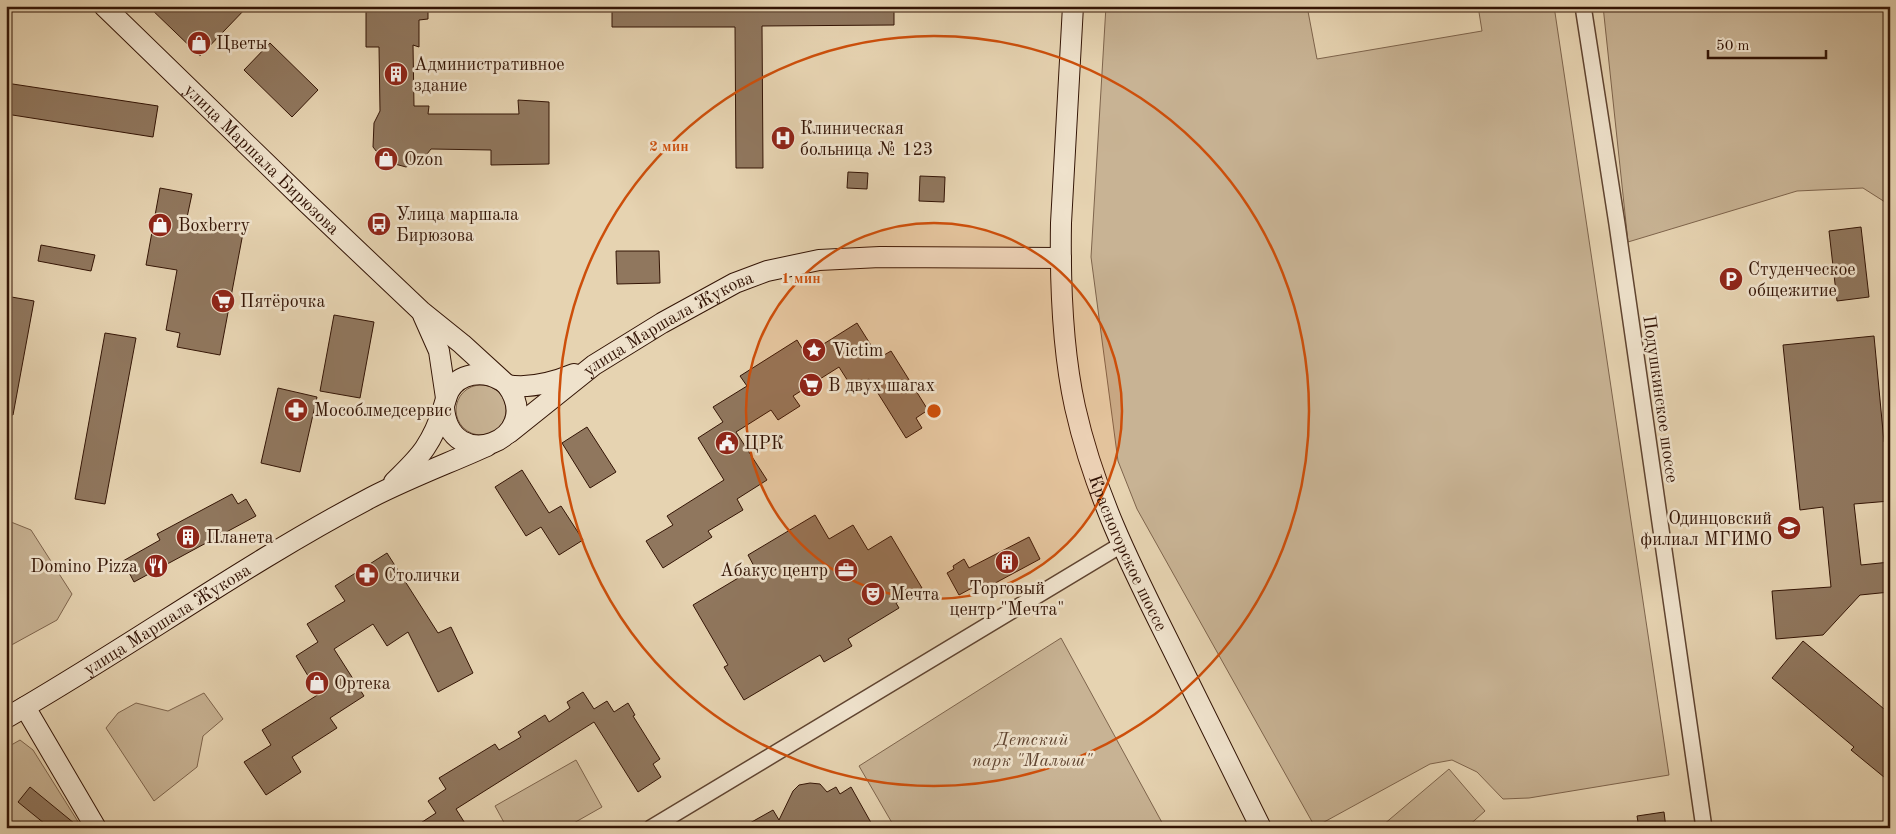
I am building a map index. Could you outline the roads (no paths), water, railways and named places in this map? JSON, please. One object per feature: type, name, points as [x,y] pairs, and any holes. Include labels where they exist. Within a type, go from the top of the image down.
[{"type":"street","name":"улица Маршала Бирюзова","points":[[104,6],[421,311],[462,344],[505,384]]},
{"type":"street","name":"Красногорское шоссе","points":[[1073,6],[1060,258],[1068,373],[1075,407],[1100,496],[1120,545],[1261,828]]},
{"type":"street","name":"Подушкинское шоссе","points":[[1583,6],[1617,224],[1704,828]]},
{"type":"street","name":"улица Маршала Жукова","points":[[6,718],[297,539],[383,492],[499,440],[594,365],[662,323],[735,283],[767,271],[819,260],[871,258],[1060,258]]},
{"type":"street","points":[[383,492],[411,465],[426,447],[436,428],[445,403],[450,389],[457,382],[475,374],[495,377],[505,384],[512,393],[516,410],[512,427],[499,440],[471,445],[454,435],[448,427],[445,417],[445,403],[439,350],[421,311]]},
{"type":"street","points":[[505,384],[522,386],[544,384],[594,365]]},
{"type":"street","points":[[651,828],[1120,545]]},
{"type":"street","points":[[25,707],[96,828]]},
{"type":"place","name":"Цветы","points":[[199,43]]},
{"type":"place","name":"Административное здание","points":[[396,74]]},
{"type":"place","name":"Клиническая больница № 123","points":[[783,138]]},
{"type":"place","name":"Ozon","points":[[386,159]]},
{"type":"place","name":"Улица маршала Бирюзова","points":[[379,224]]},
{"type":"place","name":"Boxberry","points":[[160,225]]},
{"type":"place","name":"Студенческое общежитие","points":[[1731,279]]},
{"type":"place","name":"Пятёрочка","points":[[223,301]]},
{"type":"place","name":"Victim","points":[[814,350]]},
{"type":"place","name":"В двух шагах","points":[[811,385]]},
{"type":"place","name":"Мособлмедсервис","points":[[296,410]]},
{"type":"place","name":"ЦРК","points":[[727,443]]},
{"type":"place","name":"Одинцовский филиал МГИМО","points":[[1789,528]]},
{"type":"place","name":"Планета","points":[[188,537]]},
{"type":"place","name":"Торговый центр \"Мечта\"","points":[[1007,562]]},
{"type":"place","name":"Domino Pizza","points":[[156,566]]},
{"type":"place","name":"Абакус центр","points":[[846,570]]},
{"type":"place","name":"Столички","points":[[367,575]]},
{"type":"place","name":"Мечта","points":[[873,594]]},
{"type":"place","name":"Ортека","points":[[317,683]]},
{"type":"park label","name":"Детский парк \"Малыш\"","points":[[1032,750]]}]
